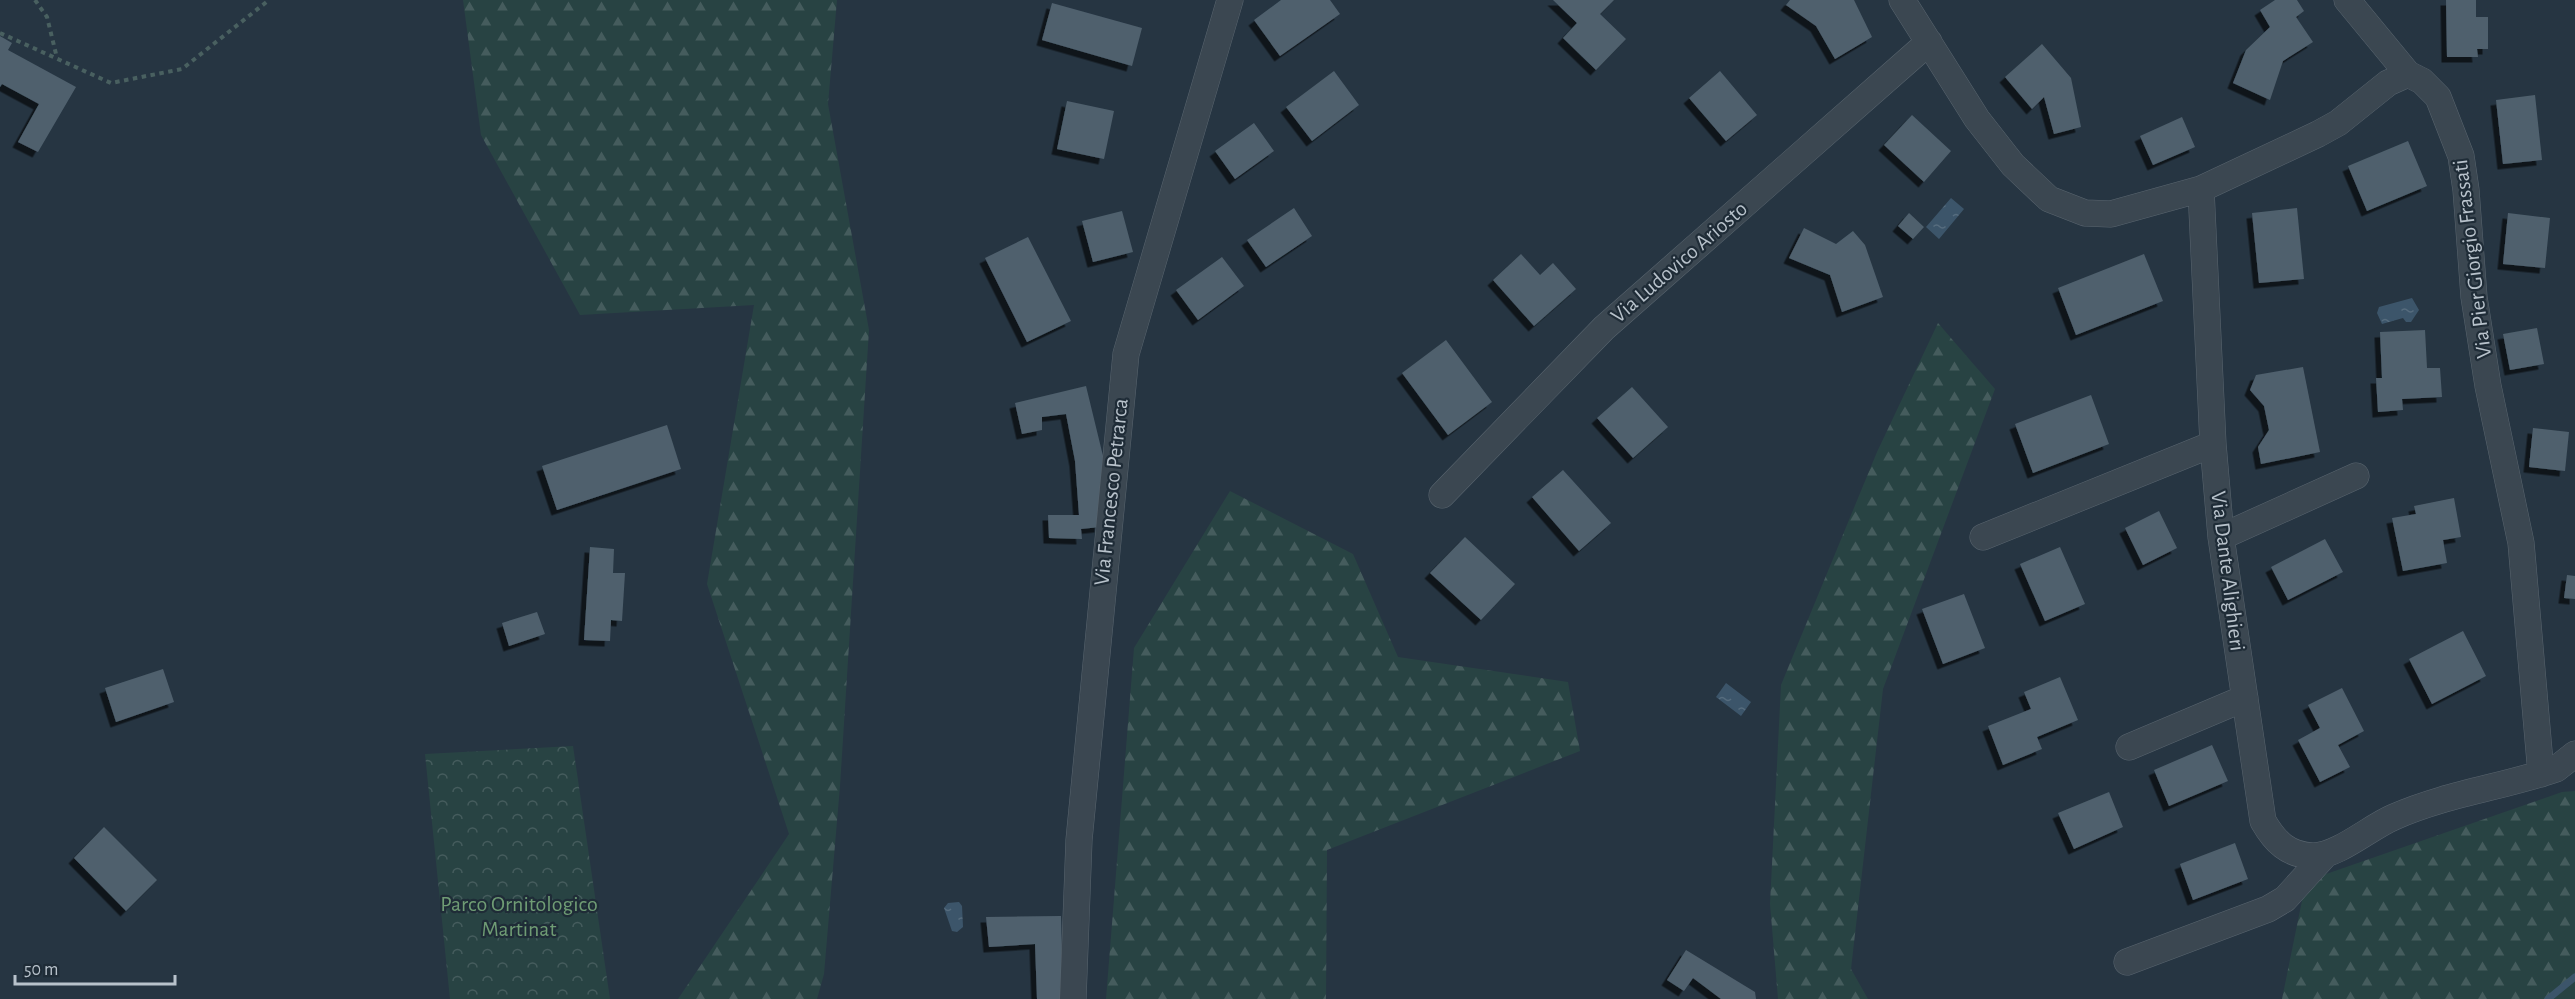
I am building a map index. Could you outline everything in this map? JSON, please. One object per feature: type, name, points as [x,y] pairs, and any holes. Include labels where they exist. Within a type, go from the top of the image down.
[{"type":"street","name":"Via Francesco Petrarca","points":[[1073,999],[1079,840],[1126,354],[1230,0]]},
{"type":"street","points":[[1902,0],[1977,119],[2013,165],[2049,199],[2085,213],[2111,213],[2200,189],[2338,123],[2388,83],[2408,74]]},
{"type":"street","name":"Via Pier Giorgio Frassati","points":[[2347,0],[2408,74],[2422,81],[2438,97],[2461,156],[2466,190],[2474,297],[2486,375],[2521,543],[2541,774]]},
{"type":"street","name":"Via Ludovico Ariosto","points":[[1442,495],[1604,328],[1929,42]]},
{"type":"street","name":"Via Dante Alighieri","points":[[2200,189],[2213,444],[2221,537],[2263,822],[2272,838],[2286,850],[2312,856],[2325,855]]},
{"type":"street","points":[[1983,537],[2213,444]]},
{"type":"street","points":[[2221,537],[2356,476]]},
{"type":"street","points":[[2129,747],[2245,698]]},
{"type":"street","points":[[2127,962],[2268,909],[2285,899],[2325,855],[2376,825],[2412,809],[2486,786],[2556,769],[2575,753]]},
{"type":"path","points":[[35,0],[47,17],[57,59]]},
{"type":"path","points":[[0,33],[111,83],[182,69],[269,0]]},
{"type":"green space","points":[[463,0],[837,0],[828,104],[869,330],[840,786],[824,974],[817,999],[678,999],[789,834],[707,584],[754,305],[580,315],[481,135]]},
{"type":"green space","points":[[1938,323],[1995,389],[1883,689],[1851,969],[1868,999],[1778,999],[1770,904],[1781,685],[1877,452]]},
{"type":"green space","points":[[1230,491],[1353,554],[1398,657],[1568,682],[1580,751],[1327,850],[1326,999],[1106,999],[1134,648]]},
{"type":"green space","name":"Parco Ornitologico Martinat","points":[[573,746],[610,999],[450,999],[425,754]]},
{"type":"green space","points":[[2575,791],[2575,999],[2282,999],[2306,881],[2562,792]]},
{"type":"water","points":[[1951,198],[1964,209],[1939,239],[1926,227]]},
{"type":"water","points":[[2412,298],[2419,310],[2411,322],[2406,322],[2403,318],[2382,324],[2377,313],[2379,307]]},
{"type":"water","points":[[1726,683],[1751,702],[1741,716],[1716,697]]},
{"type":"water","points":[[959,902],[962,906],[963,927],[957,932],[952,931],[944,908],[948,903]]},
{"type":"building","points":[[1281,0],[1330,0],[1340,14],[1280,56],[1254,20]]},
{"type":"building","points":[[1553,0],[1614,0],[1600,14],[1626,39],[1596,70],[1563,38],[1577,23]]},
{"type":"building","points":[[1790,0],[1854,0],[1872,37],[1835,59],[1816,26],[1786,5]]},
{"type":"building","points":[[2275,0],[2297,0],[2304,11],[2296,17],[2313,42],[2283,61],[2270,100],[2233,83],[2246,50],[2270,27],[2260,10]]},
{"type":"building","points":[[2446,0],[2476,0],[2476,17],[2488,17],[2488,49],[2477,49],[2478,57],[2447,57]]},
{"type":"building","points":[[1052,3],[1142,28],[1132,66],[1042,40]]},
{"type":"building","points":[[0,36],[12,43],[8,50],[76,87],[38,152],[18,142],[39,104],[2,84],[0,87]]},
{"type":"building","points":[[2042,44],[2071,78],[2081,127],[2054,134],[2044,97],[2032,109],[2005,77]]},
{"type":"building","points":[[1334,71],[1359,105],[1312,141],[1286,107]]},
{"type":"building","points":[[1720,71],[1757,115],[1726,141],[1689,98]]},
{"type":"building","points":[[2535,95],[2542,160],[2503,164],[2496,100]]},
{"type":"building","points":[[1067,101],[1114,111],[1104,159],[1057,149]]},
{"type":"building","points":[[1912,115],[1951,151],[1924,182],[1884,145]]},
{"type":"building","points":[[2182,117],[2195,147],[2153,165],[2140,136]]},
{"type":"building","points":[[1254,123],[1274,151],[1235,179],[1215,151]]},
{"type":"building","points":[[2408,141],[2427,186],[2367,211],[2348,166]]},
{"type":"building","points":[[1294,208],[1312,236],[1266,267],[1247,240]]},
{"type":"building","points":[[2297,208],[2304,279],[2259,283],[2252,213]]},
{"type":"building","points":[[1122,211],[1133,252],[1093,262],[1082,221]]},
{"type":"building","points":[[1909,213],[1924,227],[1913,239],[1898,226]]},
{"type":"building","points":[[2508,213],[2550,218],[2545,268],[2503,264]]},
{"type":"building","points":[[1804,228],[1836,244],[1853,231],[1865,245],[1883,297],[1842,312],[1830,275],[1789,258]]},
{"type":"building","points":[[1028,237],[1071,321],[1027,342],[985,258]]},
{"type":"building","points":[[1521,254],[1540,275],[1553,263],[1576,289],[1534,326],[1493,280]]},
{"type":"building","points":[[2144,254],[2163,301],[2076,335],[2058,288]]},
{"type":"building","points":[[1222,257],[1244,286],[1198,320],[1176,290]]},
{"type":"building","points":[[2537,328],[2544,364],[2510,370],[2503,334]]},
{"type":"building","points":[[2425,330],[2427,368],[2440,368],[2442,397],[2402,399],[2403,410],[2378,412],[2376,378],[2382,378],[2380,332]]},
{"type":"building","points":[[1446,340],[1492,402],[1448,435],[1402,373]]},
{"type":"building","points":[[2303,367],[2320,452],[2261,464],[2258,447],[2269,430],[2264,406],[2250,390],[2256,375]]},
{"type":"building","points":[[1086,386],[1103,456],[1100,527],[1081,529],[1082,539],[1049,538],[1048,515],[1079,515],[1075,461],[1066,414],[1042,417],[1042,430],[1022,434],[1015,403]]},
{"type":"building","points":[[1632,387],[1668,427],[1633,458],[1597,418]]},
{"type":"building","points":[[2091,395],[2109,444],[2033,473],[2015,424]]},
{"type":"building","points":[[667,425],[681,469],[557,510],[542,466]]},
{"type":"building","points":[[2533,428],[2569,432],[2565,471],[2529,467]]},
{"type":"building","points":[[1563,470],[1611,523],[1579,551],[1532,497]]},
{"type":"building","points":[[2454,498],[2461,537],[2443,540],[2447,563],[2403,571],[2392,518],[2416,514],[2414,506]]},
{"type":"building","points":[[2159,511],[2177,548],[2143,565],[2125,528]]},
{"type":"building","points":[[1465,537],[1515,584],[1481,620],[1430,573]]},
{"type":"building","points":[[2325,539],[2343,572],[2288,600],[2271,567]]},
{"type":"building","points":[[590,547],[614,549],[613,573],[625,573],[622,621],[611,620],[610,641],[584,640]]},
{"type":"building","points":[[2060,547],[2085,604],[2045,621],[2020,564]]},
{"type":"building","points":[[2567,575],[2575,576],[2575,599],[2564,598]]},
{"type":"building","points":[[1964,594],[1985,648],[1943,664],[1922,609]]},
{"type":"building","points":[[537,612],[545,634],[509,646],[502,623]]},
{"type":"building","points":[[2463,631],[2486,676],[2432,704],[2409,659]]},
{"type":"building","points":[[163,669],[174,702],[116,722],[105,688]]},
{"type":"building","points":[[2060,677],[2078,720],[2037,737],[2042,749],[2003,765],[1988,726],[2031,709],[2024,692]]},
{"type":"building","points":[[2342,688],[2364,731],[2338,745],[2350,767],[2320,782],[2298,740],[2320,728],[2308,705]]},
{"type":"building","points":[[2212,745],[2228,781],[2169,806],[2154,770]]},
{"type":"building","points":[[2109,792],[2123,827],[2074,849],[2058,813]]},
{"type":"building","points":[[104,827],[157,880],[126,911],[74,858]]},
{"type":"building","points":[[2235,843],[2248,879],[2193,900],[2180,864]]},
{"type":"building","points":[[1061,916],[1063,999],[1037,999],[1035,944],[989,947],[986,917]]},
{"type":"building","points":[[1686,950],[1755,992],[1756,999],[1721,999],[1693,978],[1684,991],[1667,980]]},
{"type":"waterway","points":[[2548,999],[2575,977]]}]
